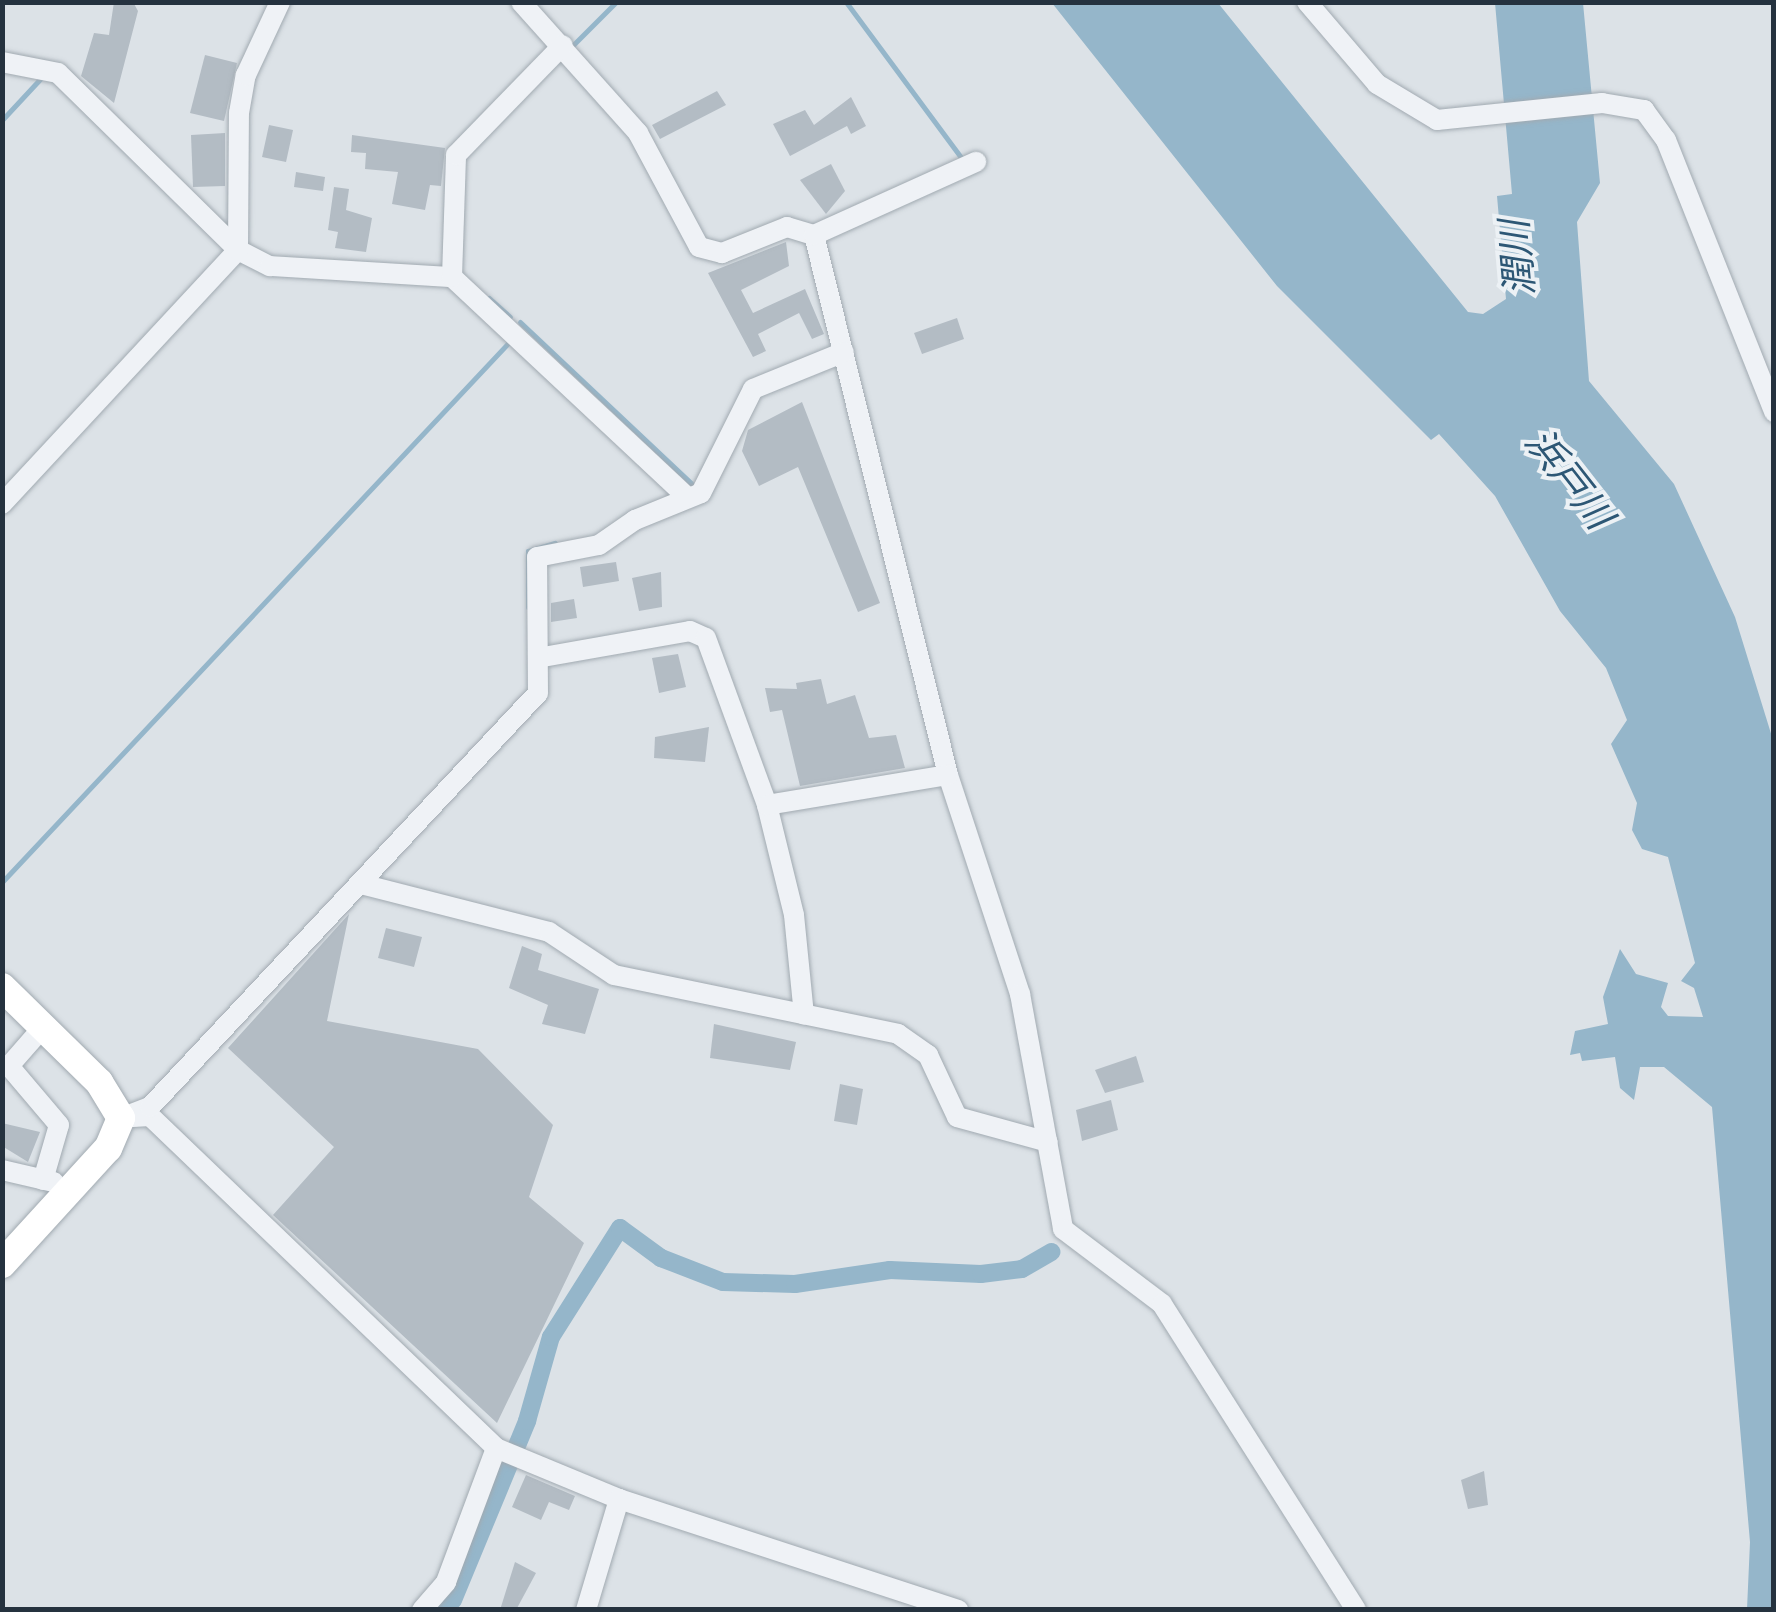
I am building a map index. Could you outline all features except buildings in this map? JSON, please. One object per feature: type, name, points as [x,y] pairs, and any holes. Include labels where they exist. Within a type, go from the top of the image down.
[{"type":"street","points":[[2,504],[238,250],[238,113],[246,74],[280,2]]},
{"type":"street","points":[[521,2],[638,133],[699,248],[722,253],[787,227],[814,235],[976,162]]},
{"type":"street","points":[[1307,2],[1377,84],[1437,120],[1602,102],[1644,110],[1666,140],[1774,412]]},
{"type":"street","points":[[452,277],[456,155],[563,45]]},
{"type":"street","points":[[2,62],[58,73],[238,250],[270,266],[452,277],[686,496]]},
{"type":"street","points":[[814,235],[948,775],[1020,994],[1063,1229],[1162,1304],[1356,1610]]},
{"type":"street","points":[[2,1264],[108,1148],[121,1118],[150,1107],[538,694],[543,657],[532,574],[537,557],[598,544],[713,481],[753,389],[844,352]]},
{"type":"street","points":[[543,657],[698,632],[767,805],[794,915],[804,1015]]},
{"type":"street","points":[[767,805],[948,775]]},
{"type":"street","points":[[361,884],[549,932],[614,975],[916,1041],[957,1117],[1048,1142]]},
{"type":"street","points":[[2,987],[110,1095],[121,1118]]},
{"type":"street","points":[[43,1180],[59,1125],[10,1066],[44,1026]]},
{"type":"street","points":[[121,1118],[150,1116],[508,1453],[620,1500],[958,1610]]},
{"type":"street","points":[[2,1170],[73,1187]]},
{"type":"street","points":[[422,1610],[446,1582],[508,1453]]},
{"type":"street","points":[[586,1610],[620,1500]]},
{"type":"water","points":[[1052,3],[1218,3],[1468,312],[1483,314],[1506,299],[1497,196],[1512,194],[1495,3],[1583,3],[1600,183],[1577,222],[1589,381],[1674,484],[1735,617],[1773,740],[1773,1609],[1747,1609],[1750,1542],[1712,1107],[1664,1067],[1640,1067],[1634,1100],[1620,1088],[1615,1057],[1582,1061],[1580,1053],[1570,1055],[1575,1031],[1608,1024],[1603,997],[1620,949],[1636,974],[1668,983],[1661,1007],[1668,1016],[1703,1017],[1694,988],[1681,981],[1695,963],[1668,857],[1642,849],[1632,830],[1637,803],[1611,744],[1627,720],[1606,668],[1560,611],[1495,496],[1439,434],[1431,440],[1277,286]]},
{"type":"waterway","points":[[571,47],[616,2]]},
{"type":"waterway","points":[[846,2],[965,163]]},
{"type":"waterway","points":[[2,120],[42,77]]},
{"type":"waterway","points":[[489,298],[510,317]]},
{"type":"waterway","points":[[520,322],[691,483]]},
{"type":"waterway","points":[[2,882],[510,341]]},
{"type":"waterway","points":[[528,607],[528,551],[555,543]]},
{"type":"waterway","points":[[440,1610],[453,1600],[527,1421],[551,1337],[620,1228],[661,1258],[723,1282],[795,1284],[890,1270],[981,1274],[1022,1269],[1052,1252]]},
{"type":"water label","name":"潤川","points":[[1516,258]]},
{"type":"water label","name":"浜戸川","points":[[1570,478]]}]
